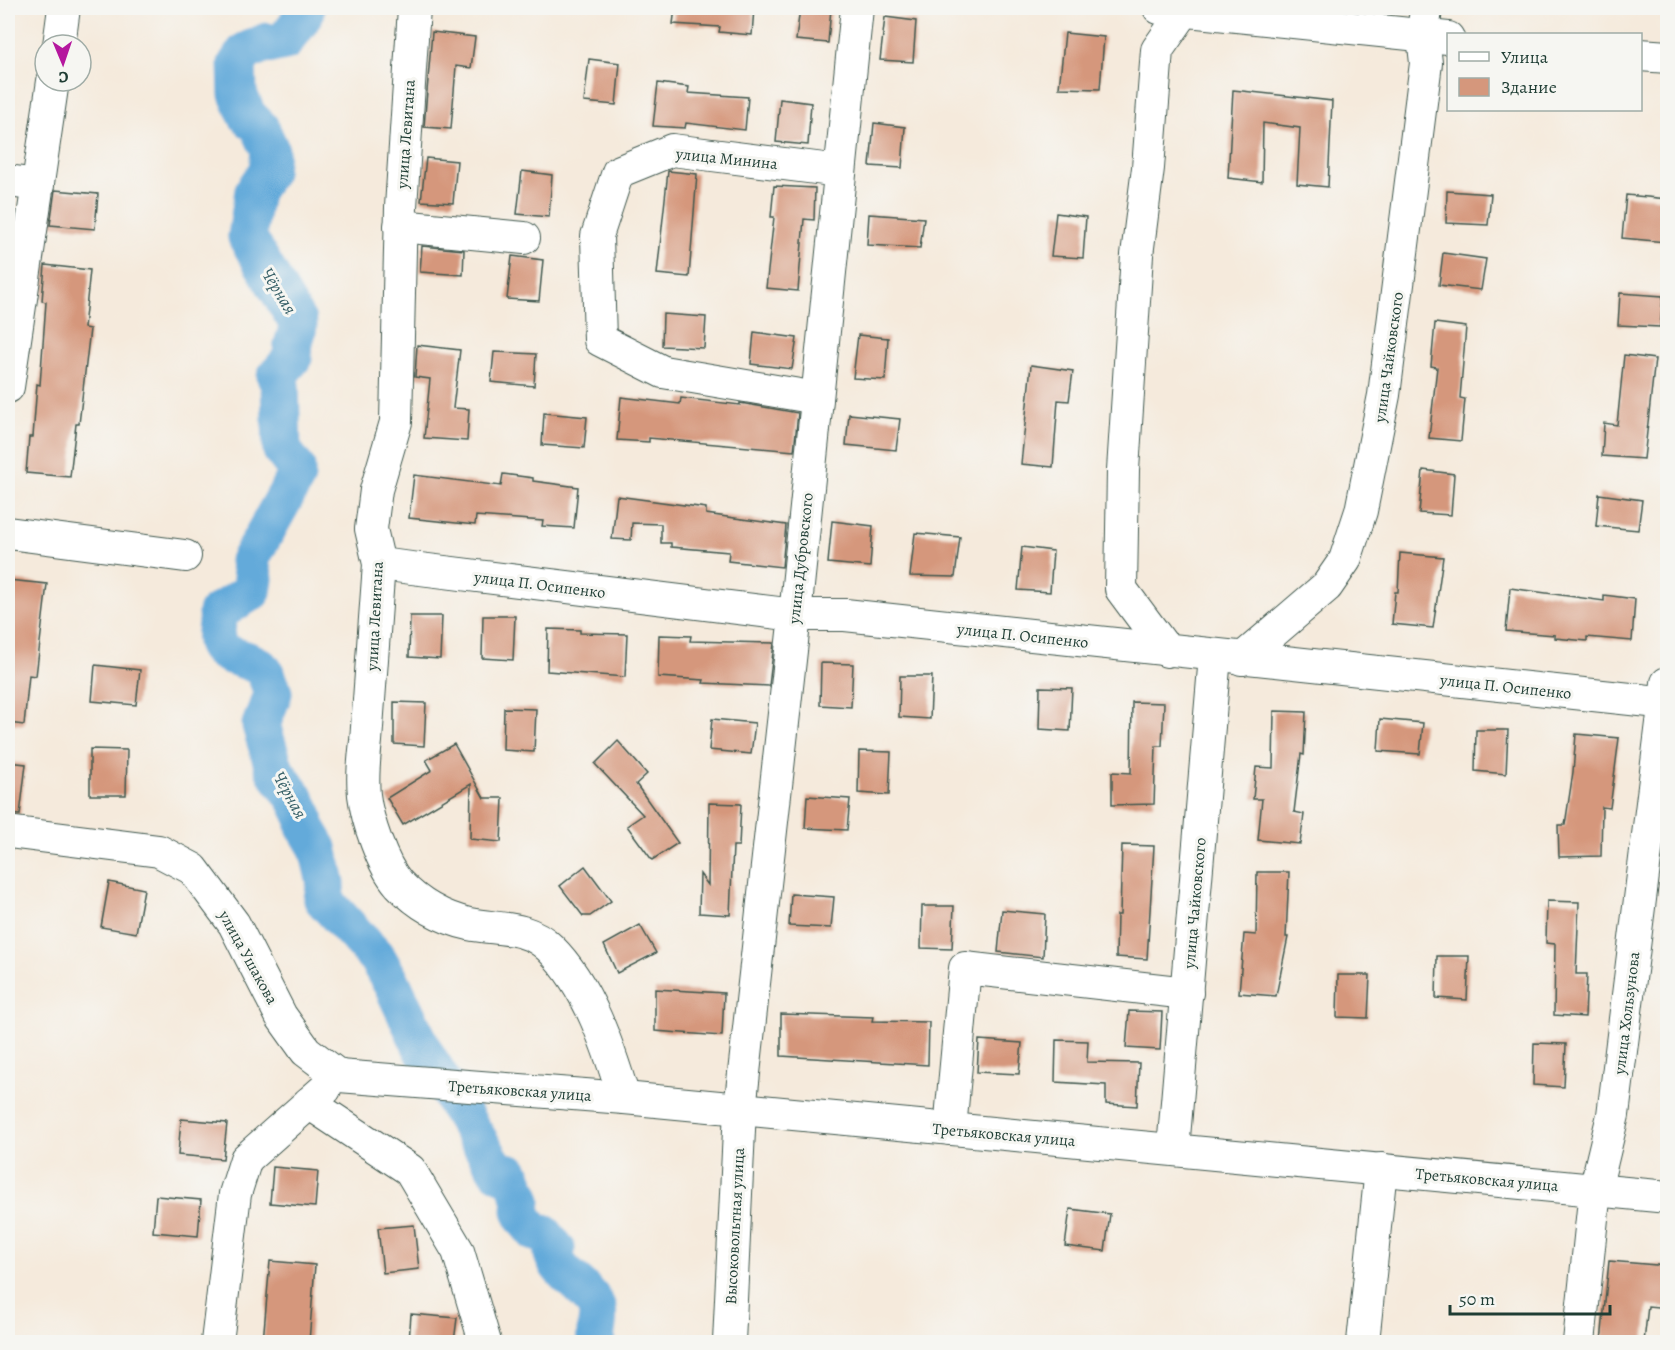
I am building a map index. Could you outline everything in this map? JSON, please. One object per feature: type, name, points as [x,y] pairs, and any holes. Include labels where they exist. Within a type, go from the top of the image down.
[{"type":"street","points":[[61,33],[64,8]]},
{"type":"street","name":"улица Левитана","points":[[414,8],[400,226],[396,422],[376,490],[371,529],[379,564],[363,761],[364,797],[383,856],[398,882],[417,900],[444,917],[471,924],[506,927],[531,934],[550,947],[569,971],[590,1006],[614,1063],[624,1098]]},
{"type":"street","name":"улица Дубровского","points":[[740,1109],[795,615],[857,8]]},
{"type":"street","points":[[1167,651],[1121,589],[1124,470],[1137,255],[1148,168],[1157,50],[1172,9],[1433,27]]},
{"type":"street","name":"улица Чайковского","points":[[1173,1149],[1187,993],[1228,657],[1328,586],[1345,560],[1360,511],[1384,395],[1426,63],[1433,27]]},
{"type":"street","points":[[1642,55],[1668,57]]},
{"type":"street","points":[[8,387],[23,183],[49,93]]},
{"type":"street","name":"улица Минина","points":[[817,398],[663,372],[600,340],[597,236],[618,172],[672,150],[840,171]]},
{"type":"street","points":[[400,226],[524,238]]},
{"type":"street","points":[[8,533],[185,556]]},
{"type":"street","name":"улица П. Осипенко","points":[[379,564],[795,615],[845,615],[1167,651],[1667,696]]},
{"type":"street","name":"улица Хользунова","points":[[1579,1342],[1595,1190],[1613,1115],[1667,696]]},
{"type":"street","name":"улица Ушакова","points":[[8,832],[159,851],[194,869],[234,924],[281,1016],[306,1051],[351,1077]]},
{"type":"street","points":[[950,1129],[965,968],[1187,993]]},
{"type":"street","points":[[218,1342],[235,1194],[246,1159],[309,1103],[351,1077]]},
{"type":"street","name":"Третьяковская улица","points":[[351,1077],[624,1098],[1668,1197]]},
{"type":"street","points":[[309,1103],[410,1170],[458,1251],[485,1342]]},
{"type":"street","name":"Высоковольтная улица","points":[[729,1342],[740,1109]]},
{"type":"street","points":[[1363,1342],[1381,1169]]},
{"type":"building","points":[[675,8],[754,8],[752,35],[719,32],[720,27],[673,24]]},
{"type":"building","points":[[800,8],[831,8],[828,43],[796,40]]},
{"type":"building","points":[[885,17],[916,21],[913,62],[880,60]]},
{"type":"building","points":[[432,32],[475,37],[471,68],[456,66],[451,129],[424,127]]},
{"type":"building","points":[[1065,33],[1104,37],[1100,89],[1059,88]]},
{"type":"building","points":[[589,59],[620,63],[616,105],[584,102]]},
{"type":"building","points":[[658,83],[689,87],[688,93],[748,97],[745,130],[686,123],[685,128],[653,126]]},
{"type":"building","points":[[1233,90],[1332,101],[1328,187],[1297,184],[1300,128],[1263,123],[1262,182],[1228,178]]},
{"type":"building","points":[[780,99],[811,103],[808,145],[776,142]]},
{"type":"building","points":[[874,123],[905,127],[902,168],[870,166]]},
{"type":"building","points":[[426,158],[457,161],[453,203],[421,201]]},
{"type":"building","points":[[522,171],[552,175],[549,217],[517,214]]},
{"type":"building","points":[[668,171],[697,174],[689,277],[657,274]]},
{"type":"building","points":[[774,186],[815,188],[814,220],[804,219],[798,291],[766,288],[774,217],[771,217]]},
{"type":"building","points":[[55,190],[98,194],[95,229],[50,225]]},
{"type":"building","points":[[1447,191],[1491,194],[1488,225],[1446,223]]},
{"type":"building","points":[[1626,195],[1668,199],[1666,242],[1622,238]]},
{"type":"building","points":[[1056,213],[1086,217],[1083,258],[1051,256]]},
{"type":"building","points":[[869,214],[924,218],[920,248],[867,245]]},
{"type":"building","points":[[422,246],[464,250],[463,275],[420,272]]},
{"type":"building","points":[[1443,253],[1486,259],[1481,290],[1439,285]]},
{"type":"building","points":[[512,256],[543,260],[539,301],[507,299]]},
{"type":"building","points":[[45,265],[90,270],[84,328],[90,329],[79,424],[76,424],[70,477],[26,473],[29,437],[33,437],[37,384],[40,385],[46,302],[42,301]]},
{"type":"building","points":[[1620,293],[1663,296],[1660,327],[1618,325]]},
{"type":"building","points":[[663,314],[706,317],[704,348],[662,346]]},
{"type":"building","points":[[1435,323],[1466,327],[1460,398],[1465,399],[1461,441],[1429,438],[1437,367],[1431,366]]},
{"type":"building","points":[[754,332],[797,338],[792,369],[751,364]]},
{"type":"building","points":[[858,335],[888,338],[885,380],[853,378]]},
{"type":"building","points":[[417,345],[460,350],[453,408],[469,409],[467,441],[424,438],[430,379],[415,377]]},
{"type":"building","points":[[494,352],[536,354],[534,386],[491,382]]},
{"type":"building","points":[[1624,355],[1655,359],[1644,459],[1602,456],[1604,423],[1617,425]]},
{"type":"building","points":[[1031,365],[1073,371],[1069,401],[1058,400],[1053,467],[1021,464]]},
{"type":"building","points":[[621,397],[680,404],[681,398],[740,405],[740,403],[798,413],[794,451],[649,438],[649,442],[617,440]]},
{"type":"building","points":[[544,413],[587,417],[584,448],[542,445]]},
{"type":"building","points":[[849,414],[900,419],[896,450],[846,445]]},
{"type":"building","points":[[1423,470],[1454,474],[1451,515],[1419,513]]},
{"type":"building","points":[[503,474],[578,487],[574,528],[542,526],[543,521],[476,516],[475,525],[409,518],[414,475],[501,486]]},
{"type":"building","points":[[1599,494],[1642,500],[1638,530],[1596,526]]},
{"type":"building","points":[[617,496],[706,508],[706,514],[786,525],[782,567],[728,561],[729,552],[671,547],[671,543],[661,543],[661,524],[632,523],[631,540],[612,539]]},
{"type":"building","points":[[832,521],[873,526],[870,567],[828,563]]},
{"type":"building","points":[[915,533],[960,537],[955,577],[910,576]]},
{"type":"building","points":[[1022,547],[1053,551],[1050,592],[1018,590]]},
{"type":"building","points":[[1400,553],[1443,557],[1433,628],[1392,624],[1395,592],[1398,592]]},
{"type":"building","points":[[8,580],[47,584],[36,676],[29,675],[24,725],[8,723]]},
{"type":"building","points":[[1510,588],[1604,601],[1604,595],[1635,599],[1632,641],[1587,637],[1587,641],[1555,638],[1555,635],[1506,631]]},
{"type":"building","points":[[410,616],[442,616],[440,659],[409,657]]},
{"type":"building","points":[[483,616],[515,616],[513,660],[482,658]]},
{"type":"building","points":[[548,629],[580,630],[580,633],[627,634],[625,677],[547,671]]},
{"type":"building","points":[[659,635],[691,636],[690,641],[774,643],[769,686],[703,683],[704,680],[658,677]]},
{"type":"building","points":[[821,663],[853,664],[851,707],[820,705]]},
{"type":"building","points":[[95,665],[140,670],[136,705],[92,701]]},
{"type":"building","points":[[900,676],[932,676],[930,719],[899,717]]},
{"type":"building","points":[[1040,687],[1072,688],[1070,731],[1039,729]]},
{"type":"building","points":[[394,702],[426,703],[424,746],[394,744]]},
{"type":"building","points":[[1132,702],[1164,703],[1162,746],[1156,746],[1154,804],[1112,805],[1112,772],[1131,773]]},
{"type":"building","points":[[504,708],[536,709],[534,752],[503,750]]},
{"type":"building","points":[[1274,711],[1306,712],[1304,755],[1301,754],[1294,812],[1304,814],[1300,844],[1258,840],[1262,799],[1253,799],[1256,767],[1273,768]]},
{"type":"building","points":[[712,719],[755,723],[751,754],[709,750]]},
{"type":"building","points":[[1380,719],[1423,723],[1420,754],[1378,751]]},
{"type":"building","points":[[1476,730],[1508,730],[1506,774],[1475,771]]},
{"type":"building","points":[[1576,734],[1619,738],[1610,808],[1602,807],[1601,856],[1559,857],[1558,825],[1565,825]]},
{"type":"building","points":[[618,741],[647,774],[636,784],[678,843],[652,860],[627,826],[643,815],[595,764]]},
{"type":"building","points":[[454,744],[484,798],[503,798],[501,842],[470,839],[471,784],[403,825],[387,798],[432,770],[426,760]]},
{"type":"building","points":[[90,749],[127,750],[126,795],[90,795]]},
{"type":"building","points":[[859,751],[891,752],[889,795],[858,793]]},
{"type":"building","points":[[8,762],[26,764],[20,815],[8,814]]},
{"type":"building","points":[[807,796],[850,799],[847,830],[805,828]]},
{"type":"building","points":[[709,803],[741,804],[739,846],[733,846],[730,915],[699,913],[700,874],[708,885]]},
{"type":"building","points":[[1122,845],[1154,846],[1147,959],[1116,957]]},
{"type":"building","points":[[585,866],[611,901],[590,916],[583,916],[560,886]]},
{"type":"building","points":[[1257,872],[1289,872],[1286,937],[1288,937],[1276,996],[1239,993],[1244,934],[1256,935]]},
{"type":"building","points":[[109,882],[144,889],[136,933],[101,927]]},
{"type":"building","points":[[791,894],[834,897],[831,928],[789,926]]},
{"type":"building","points":[[1547,901],[1579,902],[1576,974],[1587,974],[1585,1017],[1554,1015],[1555,944],[1546,943]]},
{"type":"building","points":[[922,906],[954,906],[952,949],[921,948]]},
{"type":"building","points":[[1002,910],[1045,914],[1043,957],[998,952]]},
{"type":"building","points":[[640,925],[656,953],[617,973],[604,945]]},
{"type":"building","points":[[1437,956],[1469,956],[1467,1000],[1436,998]]},
{"type":"building","points":[[1338,975],[1370,975],[1368,1018],[1337,1017]]},
{"type":"building","points":[[655,989],[724,993],[722,1036],[655,1031]]},
{"type":"building","points":[[1129,1011],[1162,1012],[1160,1050],[1126,1048]]},
{"type":"building","points":[[781,1014],[873,1017],[872,1021],[929,1022],[928,1065],[781,1056]]},
{"type":"building","points":[[979,1040],[1022,1043],[1019,1074],[977,1072]]},
{"type":"building","points":[[1056,1040],[1088,1041],[1087,1062],[1139,1063],[1137,1106],[1106,1104],[1106,1085],[1055,1082]]},
{"type":"building","points":[[1534,1043],[1566,1044],[1564,1087],[1533,1085]]},
{"type":"building","points":[[181,1119],[227,1123],[223,1159],[178,1155]]},
{"type":"building","points":[[273,1167],[318,1171],[315,1207],[270,1203]]},
{"type":"building","points":[[156,1196],[201,1200],[198,1236],[153,1232]]},
{"type":"building","points":[[1070,1209],[1110,1214],[1105,1251],[1065,1246]]},
{"type":"building","points":[[414,1225],[419,1269],[383,1273],[378,1228]]},
{"type":"building","points":[[270,1261],[315,1265],[309,1342],[263,1342]]},
{"type":"building","points":[[1609,1261],[1668,1266],[1668,1308],[1648,1306],[1644,1342],[1601,1342]]},
{"type":"building","points":[[411,1314],[457,1318],[454,1342],[409,1342]]},
{"type":"waterway","name":"Чёрная","points":[[306,8],[300,21],[285,41],[271,44],[267,42],[245,52],[237,64],[238,94],[247,115],[260,128],[270,150],[268,171],[254,191],[247,237],[298,323],[293,357],[276,377],[280,385],[282,450],[296,468],[296,477],[249,561],[254,579],[252,591],[217,613],[216,641],[225,653],[256,664],[268,680],[273,693],[261,725],[275,771],[295,798],[304,816],[305,826],[318,848],[326,883],[323,899],[377,958],[424,1052],[497,1170],[502,1173],[511,1173],[522,1200],[521,1210],[525,1220],[535,1232],[544,1234],[556,1249],[553,1254],[562,1270],[593,1301],[598,1313],[596,1342]]}]
